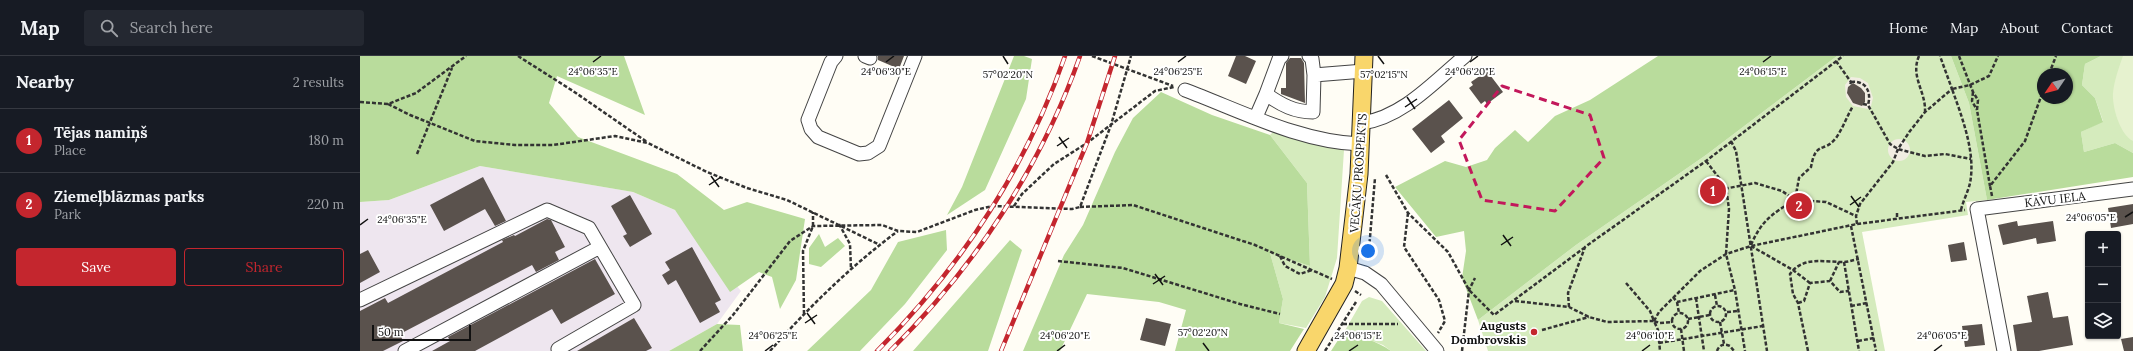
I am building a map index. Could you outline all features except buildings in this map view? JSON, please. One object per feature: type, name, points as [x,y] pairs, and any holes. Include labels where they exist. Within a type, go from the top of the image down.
[{"type":"main road","name":"VECĀĶU PROSPEKTS","points":[[1306,351],[1346,276],[1357,198],[1364,64]]},
{"type":"street","points":[[836,56],[831,62],[808,120],[811,129],[818,137],[859,154],[868,153],[879,146],[915,56]]},
{"type":"street","points":[[1256,117],[1279,59],[1282,56]]},
{"type":"street","points":[[1266,94],[1279,104],[1301,112],[1313,112],[1314,75],[1312,59],[1310,56]]},
{"type":"street","points":[[1362,123],[1376,121],[1397,110],[1465,56]]},
{"type":"street","points":[[1314,75],[1364,64]]},
{"type":"street","points":[[1180,88],[1309,136],[1334,142],[1360,144]]},
{"type":"street","name":"KĀVU IELA","points":[[1977,209],[2133,189]]},
{"type":"street","points":[[1977,209],[2004,351]]},
{"type":"street","points":[[360,300],[547,210],[589,228],[634,305],[558,349]]},
{"type":"street","points":[[405,351],[600,247]]},
{"type":"street","points":[[1346,276],[1365,273],[1381,284],[1434,348]]},
{"type":"path","points":[[388,104],[416,93],[452,68],[466,56]]},
{"type":"path","points":[[518,56],[573,91],[648,143],[707,172],[747,188],[787,200],[880,245]]},
{"type":"path","points":[[1092,56],[1180,88]]},
{"type":"path","points":[[1080,207],[1111,125],[1131,56]]},
{"type":"path","points":[[1386,175],[1408,213],[1448,252],[1469,290],[1494,315],[1585,247],[1706,161],[1843,56]]},
{"type":"path","points":[[1919,56],[1915,70],[1917,83],[1926,102],[1925,112]]},
{"type":"path","points":[[1940,56],[1960,113],[1971,159],[1970,183],[1961,210]]},
{"type":"path","points":[[1959,56],[1973,92],[1978,100],[1977,110],[1992,202]]},
{"type":"path","points":[[1857,224],[1856,216],[1860,204],[1893,162],[1898,149],[1925,112],[1952,89],[1970,85],[1989,76],[1998,56]]},
{"type":"path","points":[[2051,68],[2056,56]]},
{"type":"path","points":[[1836,61],[1850,83],[1857,81],[1863,84],[1869,94],[1868,105],[1890,144],[1898,149],[1925,156],[1945,154],[1971,159]]},
{"type":"path","points":[[417,154],[452,68]]},
{"type":"path","points":[[1013,207],[1022,194],[1054,164],[1111,125],[1155,91],[1180,88]]},
{"type":"path","points":[[1973,92],[1972,101],[1977,110]]},
{"type":"path","points":[[360,102],[388,104],[429,123],[475,141],[508,144],[553,145],[615,136],[648,143]]},
{"type":"path","points":[[1863,104],[1868,105]]},
{"type":"path","points":[[1990,186],[2025,141],[2038,104]]},
{"type":"path","points":[[1795,200],[1798,178],[1811,167],[1814,154],[1819,149],[1829,145],[1837,137],[1853,106]]},
{"type":"path","points":[[1731,141],[1736,151],[1767,351]]},
{"type":"path","points":[[1706,161],[1726,187],[1729,209],[1726,254],[1735,290],[1745,351],[1740,351]]},
{"type":"path","points":[[1713,191],[1755,182],[1782,191],[1795,200],[1826,202],[1856,216]]},
{"type":"path","points":[[1751,246],[1756,233],[1771,214],[1795,200]]},
{"type":"path","points":[[700,351],[733,315],[790,241],[813,226],[839,224],[882,225],[898,231],[917,232],[975,210],[993,206],[1072,209],[1080,207],[1133,205],[1255,245],[1313,270],[1346,276],[1361,295]]},
{"type":"path","points":[[1654,321],[1658,312],[1700,271],[1726,254],[1751,246],[1857,224],[1977,209]]},
{"type":"path","points":[[804,315],[803,250],[813,226],[813,212]]},
{"type":"path","points":[[1408,213],[1404,247],[1439,300],[1445,321],[1434,348]]},
{"type":"path","points":[[1897,213],[1897,218]]},
{"type":"path","points":[[839,224],[850,244],[852,271]]},
{"type":"path","points":[[1851,226],[1876,351]]},
{"type":"path","points":[[770,351],[804,315],[880,245],[898,231]]},
{"type":"path","points":[[1751,246],[1793,270],[1810,283],[1830,281]]},
{"type":"path","points":[[1569,307],[1568,292],[1585,247]]},
{"type":"path","points":[[1280,256],[1285,266],[1300,274],[1313,270]]},
{"type":"path","points":[[1808,351],[1790,274],[1793,270],[1804,263],[1823,260],[1844,262],[1858,259]]},
{"type":"path","points":[[1058,261],[1122,268],[1240,304],[1280,314]]},
{"type":"path","points":[[1830,281],[1839,262]]},
{"type":"path","points":[[1844,262],[1859,351]]},
{"type":"path","points":[[1462,351],[1469,290],[1475,278]]},
{"type":"path","points":[[1830,281],[1840,292],[1849,291]]},
{"type":"path","points":[[1626,283],[1650,311],[1658,330],[1660,351]]},
{"type":"path","points":[[1798,303],[1804,301],[1810,283]]},
{"type":"path","points":[[1677,302],[1735,290]]},
{"type":"path","points":[[1715,294],[1717,306]]},
{"type":"path","points":[[1673,297],[1677,302],[1679,312]]},
{"type":"path","points":[[1696,298],[1704,351]]},
{"type":"path","points":[[1514,301],[1569,307],[1589,317],[1608,322],[1654,321],[1660,324],[1672,322]]},
{"type":"path","points":[[1325,351],[1356,302]]},
{"type":"path","points":[[1851,306],[1867,303]]},
{"type":"path","points":[[1717,306],[1723,307],[1727,312],[1725,319],[1720,322],[1712,320],[1710,315],[1711,310],[1717,306]]},
{"type":"path","points":[[1727,312],[1738,311]]},
{"type":"path","points":[[1679,312],[1684,314],[1688,319]]},
{"type":"path","points":[[1679,312],[1673,316],[1672,322],[1676,328],[1681,329],[1686,327],[1688,319]]},
{"type":"path","points":[[1688,319],[1710,315]]},
{"type":"path","points":[[1542,330],[1589,317]]},
{"type":"path","points":[[1720,322],[1724,344]]},
{"type":"path","points":[[1343,324],[1399,324]]},
{"type":"path","points":[[1659,343],[1763,326]]},
{"type":"path","points":[[1681,329],[1684,351]]},
{"type":"path","points":[[1858,341],[1874,338]]},
{"type":"path","points":[[1717,351],[1724,344]]},
{"type":"path","points":[[1724,344],[1730,346],[1734,351]]},
{"type":"highlighted area","points":[[1502,86],[1590,115],[1604,158],[1555,211],[1482,200],[1459,140]]},
{"type":"shaded area","points":[[1851,77],[1860,78],[1868,83],[1873,98],[1871,106],[1868,109],[1853,106],[1846,97],[1845,85]]},
{"type":"shaded area","points":[[1899,139],[1907,142],[1910,150],[1907,158],[1899,161],[1891,158],[1888,150],[1891,142]]},
{"type":"shaded area","points":[[480,166],[633,192],[675,210],[741,291],[717,324],[669,351],[360,351],[360,202],[389,200]]},
{"type":"green space","points":[[360,56],[624,56],[645,115],[557,76],[549,103],[578,137],[677,174],[724,210],[747,202],[805,219],[796,280],[780,309],[772,277],[759,272],[730,292],[675,210],[633,192],[480,166],[389,200],[360,202]]},
{"type":"green space","points":[[1014,56],[1024,56],[1032,59],[1026,99],[985,190],[947,215],[962,187]]},
{"type":"green space","points":[[1658,56],[1837,56],[1706,155],[1576,245],[1478,320],[1462,278],[1466,251],[1464,231],[1436,237],[1395,187],[1445,161],[1466,167],[1487,160],[1495,148],[1515,130],[1528,142],[1555,116],[1590,100]]},
{"type":"green space","points":[[1837,56],[1951,56],[1969,103],[1987,200],[1966,202],[1968,215],[1862,232],[1885,351],[1488,351],[1478,320],[1576,245],[1706,155]]},
{"type":"green space","points":[[1951,56],[2101,56],[2085,64],[2082,85],[2095,98],[2103,122],[2081,132],[2084,152],[2115,143],[2133,153],[2133,177],[1987,200],[1969,103]]},
{"type":"green space","points":[[2101,56],[2133,56],[2133,153],[2115,143],[2084,152],[2081,132],[2103,121],[2095,98],[2082,85],[2085,64]]},
{"type":"green space","points":[[2123,56],[2133,56],[2133,141],[2128,138],[2121,127],[2115,113],[2113,99],[2114,84]]},
{"type":"green space","points":[[1161,92],[1212,115],[1270,135],[1307,183],[1310,266],[1270,253],[1283,299],[1279,323],[1304,329],[1290,351],[1175,351],[1186,310],[1159,302],[1087,294],[1060,351],[1023,351],[1064,255],[1083,225],[1115,152],[1133,118]]},
{"type":"green space","points":[[1273,132],[1344,150],[1337,258],[1325,297],[1306,328],[1279,323],[1283,299],[1270,253],[1310,266],[1307,183],[1270,135]]},
{"type":"green space","points":[[946,230],[947,250],[905,304],[860,351],[807,351],[871,290],[898,242]]},
{"type":"green space","points":[[819,234],[825,247],[838,238],[845,246],[821,267],[809,264],[809,248]]},
{"type":"green space","points":[[1010,240],[1022,250],[988,351],[913,351]]},
{"type":"green space","points":[[1369,297],[1382,301],[1426,351],[1391,351],[1383,345],[1362,337],[1343,334],[1362,301]]},
{"type":"green space","points":[[717,324],[740,325],[743,351],[669,351]]},
{"type":"green space","points":[[1342,334],[1374,342],[1391,351],[1331,351]]},
{"type":"railway","points":[[877,351],[936,286],[963,251],[988,214],[1031,138],[1065,56]]},
{"type":"railway","points":[[890,351],[950,286],[1002,214],[1046,137],[1080,56]]},
{"type":"railway","points":[[1001,351],[1087,143],[1115,56]]},
{"type":"place","name":"Tējas namiņš","points":[[1713,191]]},
{"type":"place","name":"Ziemeļblāzmas parks","points":[[1799,206]]},
{"type":"place","name":"Augusts Dombrovskis","points":[[1534,332]]}]
